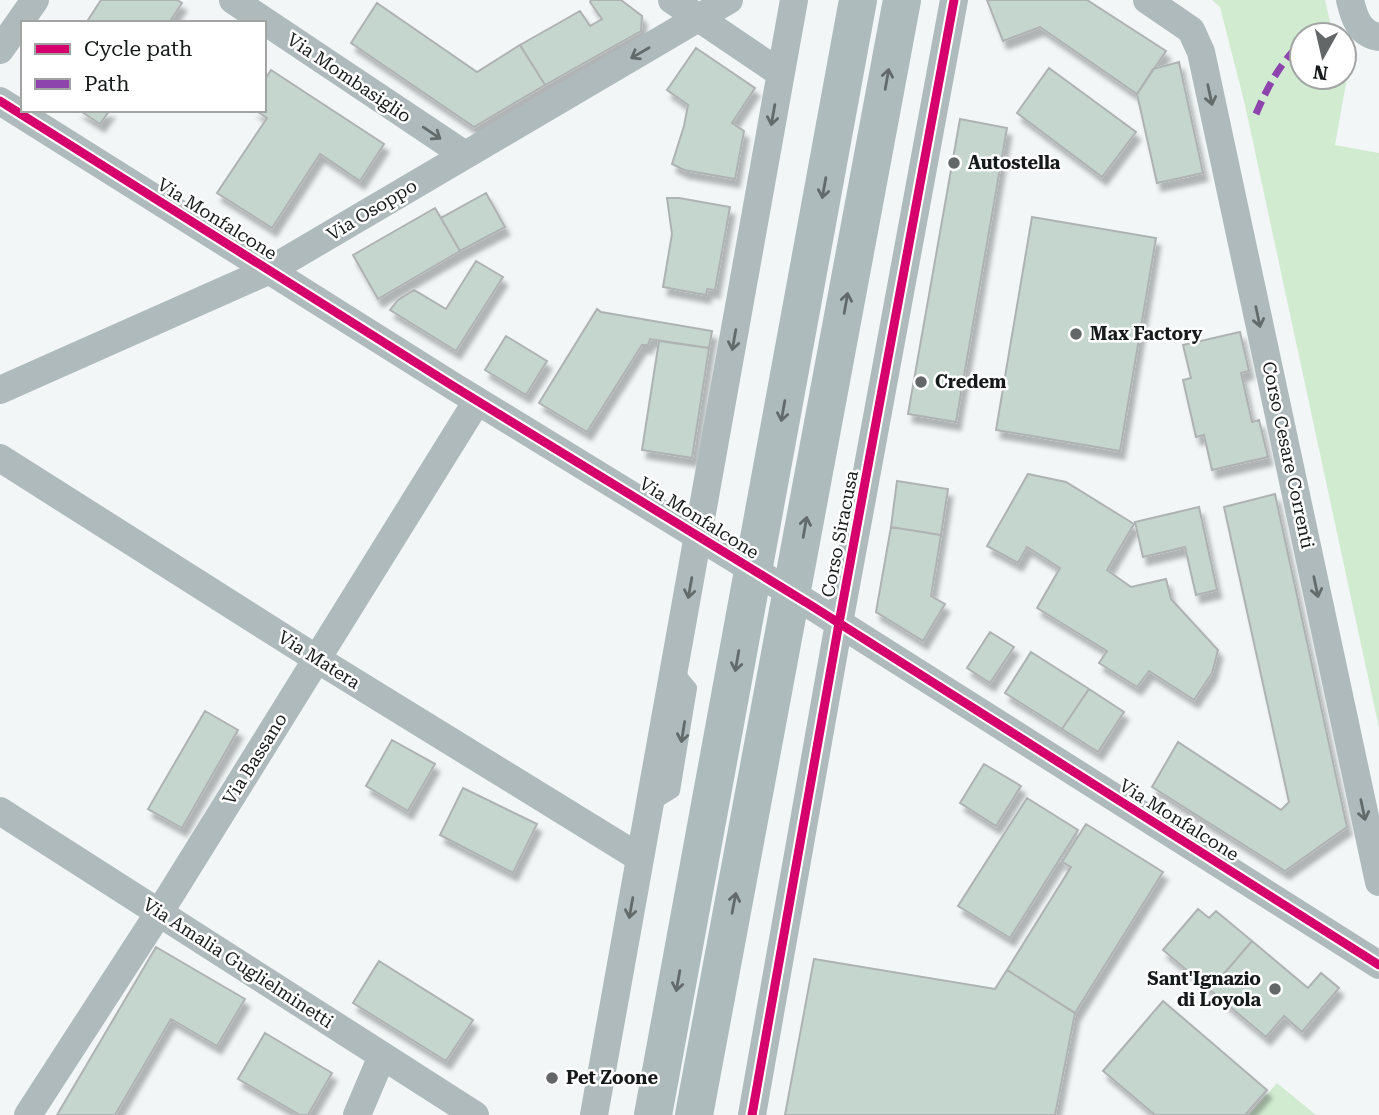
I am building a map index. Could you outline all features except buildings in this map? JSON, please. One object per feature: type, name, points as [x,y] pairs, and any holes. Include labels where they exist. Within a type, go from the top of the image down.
[{"type":"main road","points":[[653,1115],[858,0]]},
{"type":"main road","name":"Corso Siracusa","points":[[694,1115],[902,0]]},
{"type":"street","points":[[0,50],[35,0]]},
{"type":"street","name":"Via Mombasiglio","points":[[233,0],[264,21]]},
{"type":"street","points":[[672,0],[780,73]]},
{"type":"street","name":"Via Osoppo","points":[[0,390],[270,270],[729,0]]},
{"type":"street","points":[[594,1115],[794,0]]},
{"type":"street","name":"Corso Siracusa","points":[[752,1115],[954,0]]},
{"type":"street","name":"Corso Cesare Correnti","points":[[1147,0],[1191,30],[1201,52],[1379,882]]},
{"type":"street","points":[[1350,0],[1359,26],[1372,36],[1379,37]]},
{"type":"street","name":"Via Mombasiglio","points":[[266,22],[465,155]]},
{"type":"street","name":"Via Monfalcone","points":[[0,101],[477,401],[839,623],[1379,965]]},
{"type":"street","name":"Via Bassano","points":[[28,1115],[159,913],[477,401]]},
{"type":"street","name":"Via Matera","points":[[0,458],[317,659],[640,858]]},
{"type":"street","name":"Via Amalia Guglielminetti","points":[[0,811],[475,1115]]},
{"type":"street","points":[[357,1115],[382,1056]]},
{"type":"green space","points":[[1212,0],[1325,0],[1330,21],[1288,21],[1288,91],[1345,91],[1335,145],[1379,153],[1379,728],[1245,105],[1220,7]]},
{"type":"green space","points":[[1277,1083],[1316,1115],[1249,1115]]},
{"type":"marked path","points":[[1256,114],[1275,75],[1288,57]]},
{"type":"cycle path","points":[[752,1115],[954,0]]},
{"type":"cycle path","points":[[0,101],[453,386],[812,606],[1379,965]]},
{"type":"place","name":"Autostella","points":[[954,163]]},
{"type":"place","name":"Max Factory","points":[[1076,334]]},
{"type":"place","name":"Credem","points":[[921,382]]},
{"type":"place","name":"Sant'Ignazio di Loyola","points":[[1275,989]]},
{"type":"place","name":"Pet Zoone","points":[[552,1078]]}]
